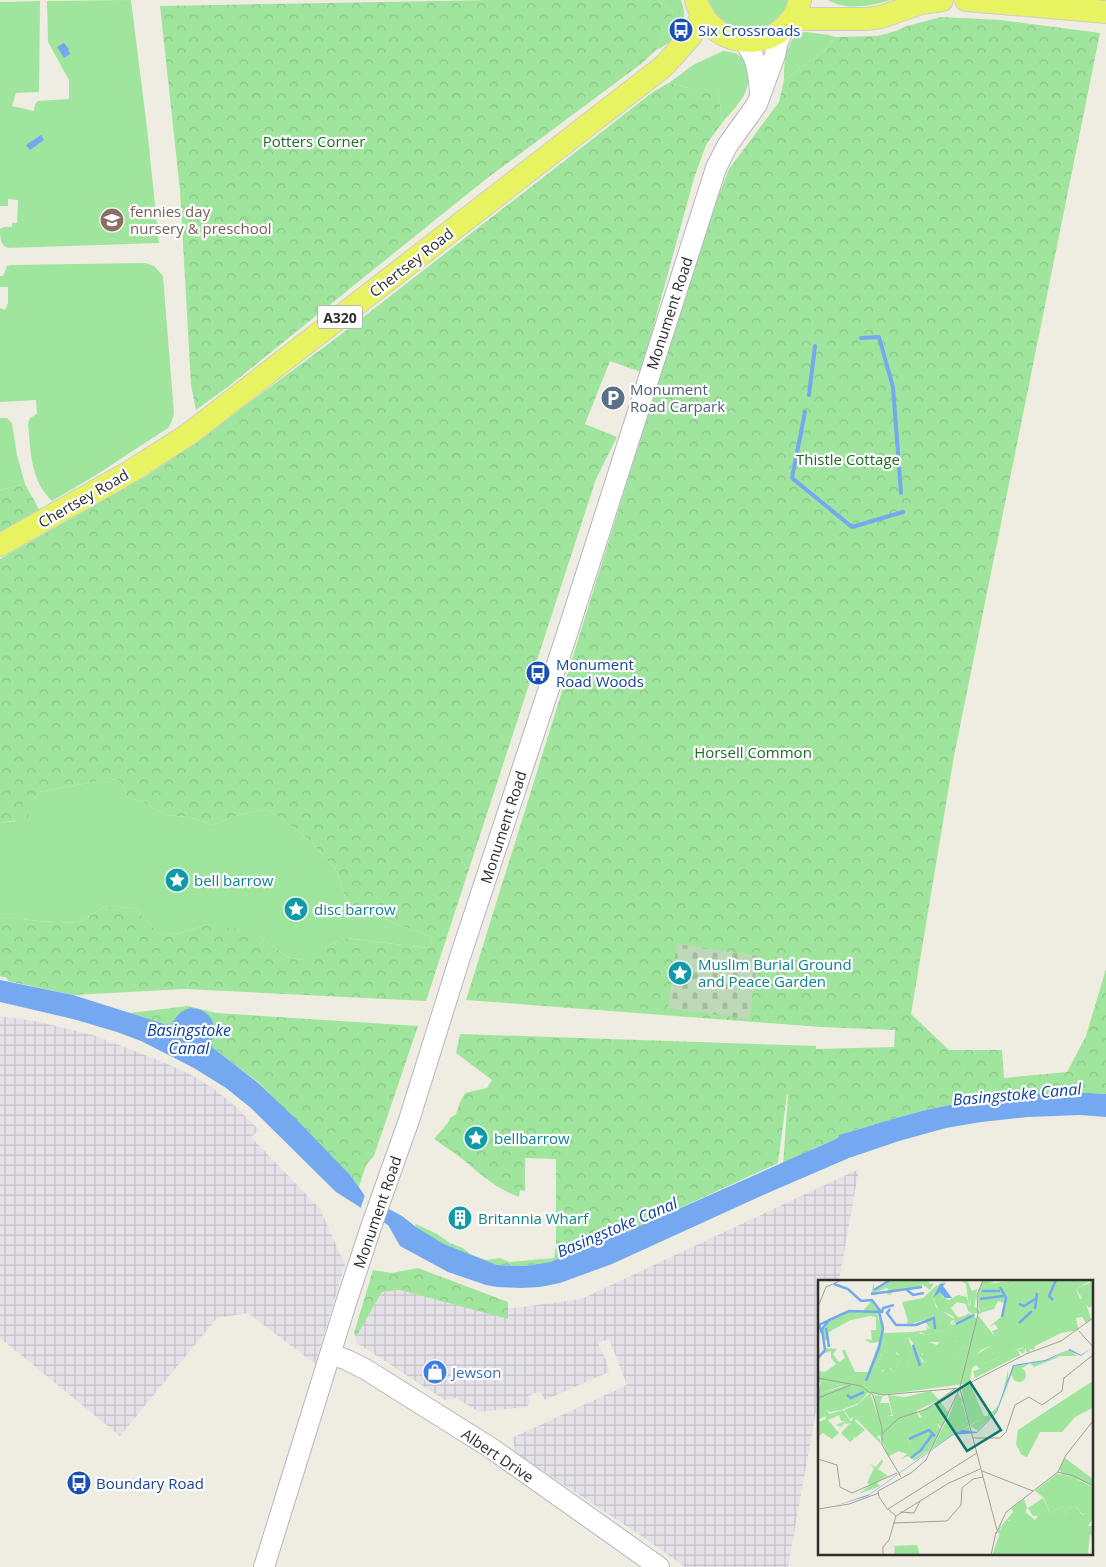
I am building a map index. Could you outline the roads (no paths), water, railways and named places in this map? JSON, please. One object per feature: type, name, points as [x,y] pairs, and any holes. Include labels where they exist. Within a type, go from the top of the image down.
[{"type":"main road","points":[[813,0],[835,15],[851,19]]},
{"type":"main road","points":[[793,15],[866,20],[881,17],[921,3],[942,0]]},
{"type":"main road","points":[[966,0],[1106,12]]},
{"type":"main road","points":[[700,8],[716,30],[735,39]]},
{"type":"main road","name":"Chertsey Road","points":[[0,545],[128,473],[189,434],[664,66],[690,37],[700,8]]},
{"type":"main road","name":"Chertsey Road","points":[[664,66],[682,59],[701,48],[735,39],[758,41],[773,36],[793,15]]},
{"type":"street","name":"Monument Road","points":[[264,1567],[366,1244],[409,1120],[716,168],[727,146],[757,104],[775,55],[778,41],[793,15]]},
{"type":"street","points":[[735,39],[754,57],[758,67],[761,96]]},
{"type":"street","name":"Albert Drive","points":[[331,1354],[364,1369],[491,1448],[659,1567]]},
{"type":"water","points":[[64,43],[69,49],[70,54],[64,58],[57,47]]},
{"type":"water","points":[[41,135],[44,140],[30,150],[26,145]]},
{"type":"water","name":"Basingstoke Canal","points":[[0,980],[73,995],[168,1025],[171,1025],[179,1014],[185,1010],[193,1008],[206,1013],[213,1024],[212,1047],[257,1082],[295,1118],[351,1176],[365,1196],[402,1216],[444,1244],[497,1265],[525,1266],[550,1262],[647,1223],[838,1138],[839,1135],[923,1111],[998,1097],[1084,1093],[1106,1094],[1106,1117],[1080,1115],[1028,1117],[981,1122],[946,1128],[899,1141],[849,1158],[612,1264],[560,1283],[540,1287],[497,1287],[448,1272],[400,1246],[388,1225],[336,1192],[251,1108],[226,1088],[194,1068],[141,1041],[117,1032],[73,1019],[0,1002]]},
{"type":"waterway","points":[[861,338],[879,337],[893,387],[901,493]]},
{"type":"waterway","points":[[809,395],[815,346]]},
{"type":"waterway","points":[[805,412],[792,478],[852,527],[903,512]]},
{"type":"place","name":"Six Crossroads","points":[[681,30]]},
{"type":"place","name":"fennies day nursery & preschool","points":[[112,220]]},
{"type":"place","name":"Monument Road Carpark","points":[[613,398]]},
{"type":"place","name":"Monument Road Woods","points":[[538,673]]},
{"type":"place","name":"bell barrow","points":[[177,880]]},
{"type":"place","name":"disc barrow","points":[[296,909]]},
{"type":"place","name":"Muslim Burial Ground and Peace Garden","points":[[680,973]]},
{"type":"place","name":"bellbarrow","points":[[476,1138]]},
{"type":"place","name":"Britannia Wharf","points":[[460,1218]]},
{"type":"place","name":"Jewson","points":[[435,1372]]},
{"type":"place","name":"Boundary Road","points":[[79,1483]]},
{"type":"park label","name":"Potters Corner","points":[[314,141]]},
{"type":"park label","name":"Thistle Cottage","points":[[848,459]]},
{"type":"park label","name":"Horsell Common","points":[[753,752]]}]
